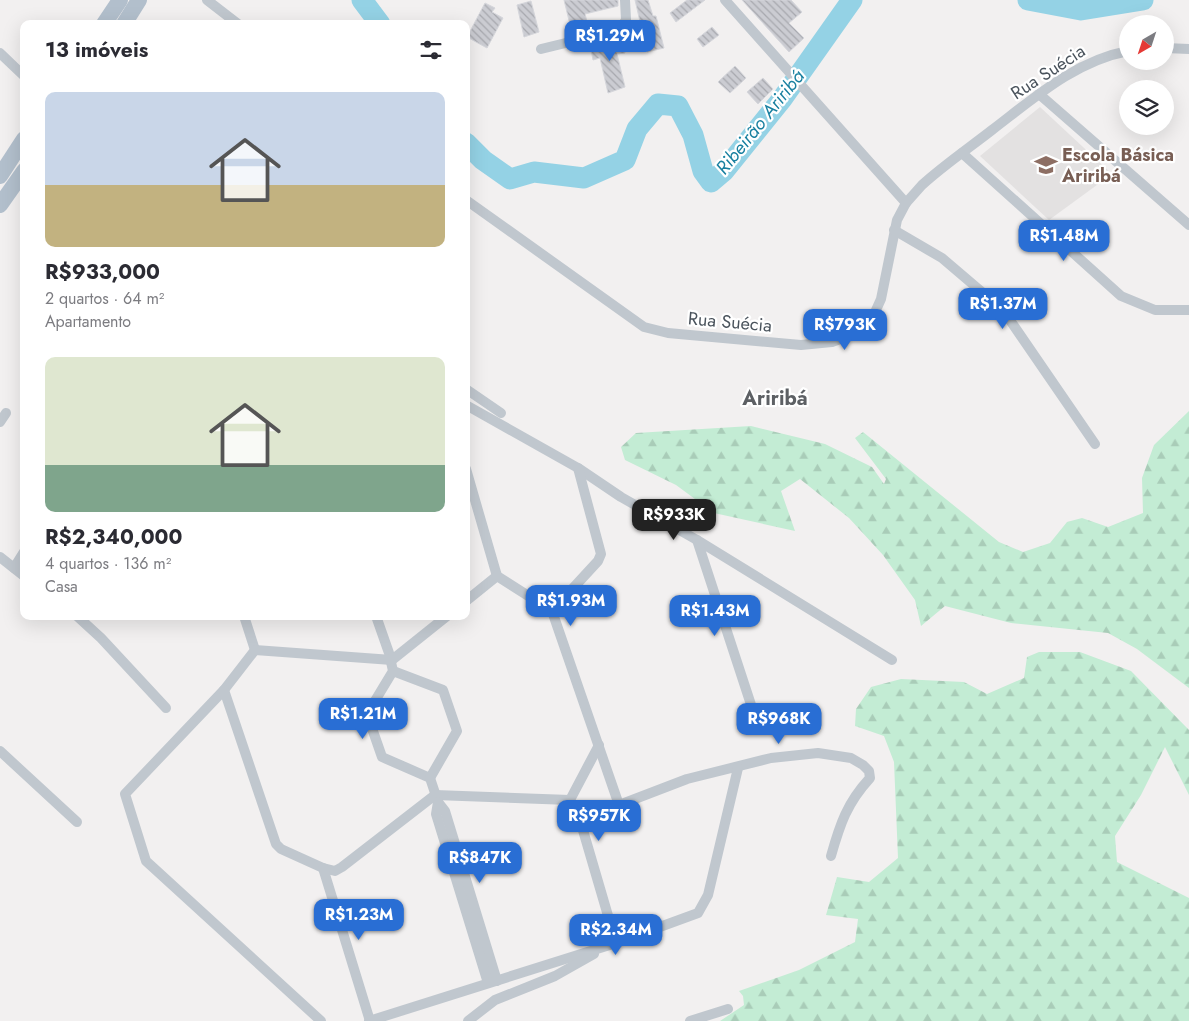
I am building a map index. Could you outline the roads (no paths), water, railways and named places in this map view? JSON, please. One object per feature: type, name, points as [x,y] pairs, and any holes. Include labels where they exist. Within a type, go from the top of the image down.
[{"type":"main road","points":[[107,20],[120,0]]},
{"type":"main road","points":[[126,20],[138,0]]},
{"type":"main road","points":[[0,176],[20,146]]},
{"type":"main road","points":[[0,205],[20,176]]},
{"type":"street","points":[[207,0],[233,20]]},
{"type":"street","points":[[541,49],[619,30],[626,20],[624,0]]},
{"type":"street","points":[[724,0],[906,203]]},
{"type":"street","points":[[1174,48],[1189,49]]},
{"type":"street","points":[[0,53],[20,72]]},
{"type":"street","name":"Rua Suécia","points":[[470,203],[644,327],[668,333],[801,345],[832,342],[859,332],[866,326],[881,299],[894,230],[906,203],[928,179],[1039,94],[1095,60],[1119,53]]},
{"type":"street","points":[[1039,94],[1189,225]]},
{"type":"street","points":[[962,153],[1121,296],[1145,308],[1155,310],[1189,310]]},
{"type":"street","points":[[894,230],[942,258],[1003,310],[1095,444]]},
{"type":"street","points":[[470,392],[501,413]]},
{"type":"street","points":[[470,407],[578,468],[621,497],[696,540],[892,660]]},
{"type":"street","points":[[552,611],[598,561],[601,554],[578,468]]},
{"type":"street","points":[[470,483],[497,576],[552,611],[599,744],[618,805]]},
{"type":"street","points":[[696,540],[758,726]]},
{"type":"street","points":[[0,557],[20,573]]},
{"type":"street","points":[[14,568],[20,558]]},
{"type":"street","points":[[470,598],[497,576]]},
{"type":"street","points":[[81,620],[101,638],[166,708]]},
{"type":"street","points":[[245,620],[255,650]]},
{"type":"street","points":[[378,620],[391,656]]},
{"type":"street","points":[[384,620],[390,641],[393,671],[367,714],[382,757],[430,778]]},
{"type":"street","points":[[255,650],[391,656],[441,620]]},
{"type":"street","points":[[255,650],[224,690],[125,794],[146,861],[321,1021]]},
{"type":"street","points":[[393,671],[443,690],[457,731],[430,778],[436,798],[436,814],[493,982]]},
{"type":"street","points":[[224,690],[276,844],[281,849],[323,868],[336,871],[436,798],[570,800]]},
{"type":"street","points":[[570,800],[599,744]]},
{"type":"street","points":[[0,751],[77,822]]},
{"type":"street","points":[[580,820],[687,778],[738,768],[771,758],[818,753],[851,758],[870,772],[870,778],[852,798],[846,810],[831,856]]},
{"type":"street","points":[[323,868],[369,1021],[612,944],[698,913],[708,895],[738,768]]},
{"type":"street","points":[[570,800],[580,820],[612,944]]},
{"type":"street","points":[[468,1021],[495,1000],[555,976],[612,944]]},
{"type":"street","points":[[690,1021],[728,1009]]},
{"type":"waterway","name":"Ribeirão Ariribá","points":[[362,0],[377,20]]},
{"type":"waterway","name":"Ribeirão Ariribá","points":[[470,147],[483,160],[510,179],[534,172],[584,178],[625,160],[637,129],[658,104],[678,106],[693,135],[703,171],[711,182],[724,171],[782,99],[852,0]]},
{"type":"waterway","name":"Ribeirão Ariribá","points":[[1028,0],[1081,10],[1143,0]]},
{"type":"place","name":"Escola Básica Ariribá","points":[[1046,165]]},
{"type":"district","name":"Ariribá","points":[[775,398]]}]
